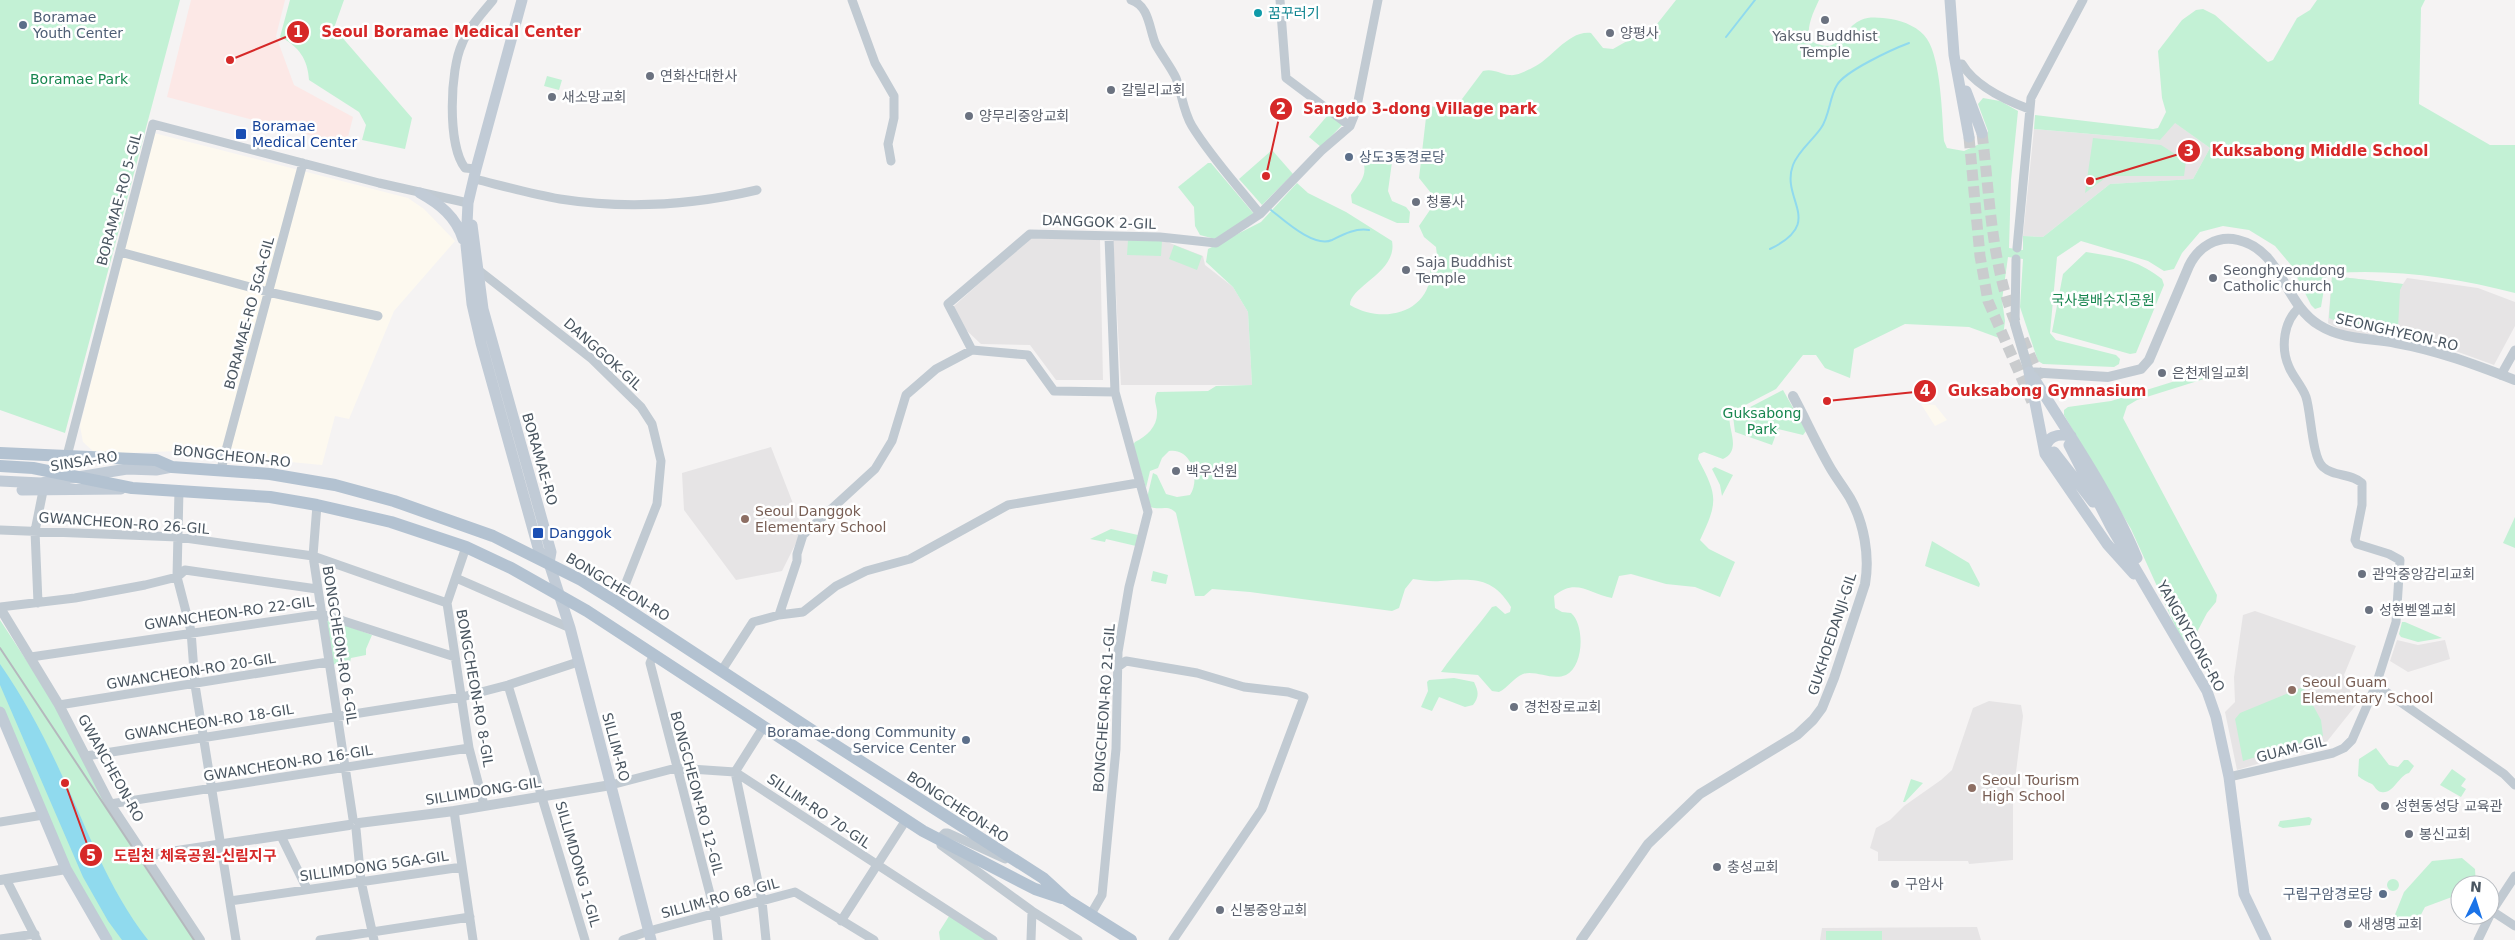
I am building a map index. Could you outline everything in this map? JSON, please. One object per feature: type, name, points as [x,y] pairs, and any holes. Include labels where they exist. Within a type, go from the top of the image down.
[{"type":"main road","name":"BORAMAE-RO","points":[[522,0],[468,203],[466,245],[472,304],[480,343],[539,551],[549,563]]},
{"type":"main road","points":[[1950,0],[1950,20],[1959,66],[1968,137]]},
{"type":"main road","points":[[1959,66],[1982,134]]},
{"type":"main road","points":[[420,193],[434,201],[458,224],[466,245]]},
{"type":"main road","name":"BORAMAE-RO","points":[[468,203],[477,269],[492,344],[551,552],[549,563]]},
{"type":"main road","points":[[2029,372],[2126,533],[2151,592]]},
{"type":"main road","points":[[2029,372],[2050,453]]},
{"type":"main road","points":[[2070,441],[2060,434],[2052,437],[2045,447],[2107,544],[2151,592]]},
{"type":"main road","name":"YANGNYEONG-RO","points":[[2070,441],[2111,527],[2151,592],[2207,691],[2216,717],[2229,777],[2244,894],[2266,940]]},
{"type":"main road","name":"BONGCHEON-RO","points":[[0,453],[156,460],[172,467],[270,474],[335,485],[394,501],[493,536],[549,563],[618,603],[722,670],[769,703],[1043,878],[1067,900]]},
{"type":"main road","name":"YANGNYEONG-RO","points":[[2050,453],[2111,527]]},
{"type":"main road","name":"BONGCHEON-RO","points":[[0,466],[32,468],[65,477],[132,488],[270,497],[317,505],[391,522],[466,547],[560,594],[697,681],[923,831],[1035,889],[1067,900],[1131,940]]},
{"type":"main road","name":"SINSA-RO","points":[[0,481],[40,483],[65,477],[127,469],[156,470],[172,467]]},
{"type":"main road","points":[[270,474],[284,480],[288,488],[283,493],[270,497]]},
{"type":"main road","name":"SINSA-RO","points":[[0,489],[43,491],[132,488]]},
{"type":"main road","name":"SILLIM-RO","points":[[549,563],[570,628],[650,935]]},
{"type":"main road","points":[[697,681],[716,680],[715,670],[710,663]]},
{"type":"main road","points":[[761,724],[753,707],[769,703]]},
{"type":"main road","points":[[0,714],[66,869],[108,940]]},
{"type":"street","points":[[493,0],[462,43],[454,80],[453,118],[457,153],[464,168],[475,174],[560,199],[624,206],[689,201],[757,190]]},
{"type":"street","points":[[852,0],[875,63],[894,96],[894,118],[888,144],[891,161]]},
{"type":"street","points":[[1131,0],[1136,2],[1148,16],[1155,44],[1176,78],[1184,110],[1191,125],[1212,155],[1260,214],[1321,151],[1350,126],[1356,111],[1378,0]]},
{"type":"street","points":[[1280,0],[1286,78],[1350,126]]},
{"type":"street","points":[[2017,248],[2031,98],[2083,0]]},
{"type":"street","points":[[1959,66],[1973,79],[2016,104],[2029,109]]},
{"type":"street","name":"BORAMAE-RO 5-GIL","points":[[65,477],[66,456],[153,124],[420,193],[468,203]]},
{"type":"street","name":"BORAMAE-RO 5GA-GIL","points":[[221,469],[303,163]]},
{"type":"street","name":"DANGGOK 2-GIL","points":[[972,350],[948,304],[1030,234],[1160,237],[1216,243],[1260,214]]},
{"type":"street","name":"BONGCHEON-RO 21-GIL","points":[[1091,914],[1102,896],[1116,750],[1118,652],[1129,587],[1148,512],[1138,483],[1114,392],[1109,237]]},
{"type":"street","name":"SEONGHYEON-RO","points":[[2029,372],[2108,377],[2141,368],[2149,360],[2192,260],[2208,244],[2222,239],[2237,239],[2254,245],[2266,255],[2300,307],[2316,324],[2331,332],[2347,337],[2395,343],[2442,354],[2515,380]]},
{"type":"street","points":[[120,252],[268,292],[378,316]]},
{"type":"street","points":[[2016,259],[2015,324],[2029,372]]},
{"type":"street","name":"DANGGOK-GIL","points":[[477,269],[592,359],[641,407],[652,424],[661,461],[657,504],[618,603]]},
{"type":"street","name":"GUAM-GIL","points":[[2229,777],[2324,755],[2344,748],[2356,734],[2376,685],[2396,622],[2400,560],[2389,554],[2357,544],[2355,540],[2362,505],[2362,483],[2357,478],[2330,471],[2321,464],[2306,397],[2288,365],[2285,328],[2288,320],[2300,307]]},
{"type":"street","points":[[779,615],[797,561],[803,535],[875,469],[892,441],[906,395],[936,369],[972,350],[1028,355],[1054,390],[1114,392]]},
{"type":"street","points":[[2501,375],[2515,350]]},
{"type":"street","name":"GUKHOEDANJI-GIL","points":[[1581,940],[1648,844],[1700,794],[1805,729],[1822,708],[1834,678],[1865,584],[1867,574],[1866,549],[1864,536],[1851,500],[1831,469],[1793,396]]},
{"type":"street","points":[[722,670],[753,622],[779,615],[803,612],[836,586],[866,571],[910,559],[1008,505],[1138,483]]},
{"type":"street","points":[[179,490],[177,577],[191,631],[195,685],[236,940]]},
{"type":"street","points":[[38,603],[35,531],[43,491]]},
{"type":"street","name":"BONGCHEON-RO 6-GIL","points":[[317,505],[313,556],[317,589],[346,768],[361,881],[373,936]]},
{"type":"street","name":"GWANCHEON-RO 26-GIL","points":[[0,530],[178,537],[313,556],[447,603]]},
{"type":"street","name":"BONGCHEON-RO 8-GIL","points":[[466,547],[447,603],[470,748],[484,805]]},
{"type":"street","points":[[0,608],[76,598],[177,577],[185,570],[317,589]]},
{"type":"street","points":[[456,578],[570,628]]},
{"type":"street","name":"GWANCHEON-RO","points":[[0,608],[59,705],[110,804],[200,940]]},
{"type":"street","name":"GWANCHEON-RO 22-GIL","points":[[31,657],[191,631],[322,614],[455,657]]},
{"type":"street","name":"BONGCHEON-RO 12-GIL","points":[[654,654],[650,663],[715,913],[718,940]]},
{"type":"street","points":[[1119,666],[1126,660],[1197,674],[1244,687],[1288,692],[1304,697],[1262,809],[1173,940]]},
{"type":"street","name":"GWANCHEON-RO 20-GIL","points":[[59,705],[195,685],[328,662]]},
{"type":"street","name":"GWANCHEON-RO 18-GIL","points":[[86,756],[337,715],[462,697],[508,685],[578,662]]},
{"type":"street","name":"SILLIMDONG 1-GIL","points":[[508,685],[586,940]]},
{"type":"street","points":[[2376,685],[2504,774],[2515,785]]},
{"type":"street","points":[[761,724],[735,772],[762,901],[766,940]]},
{"type":"street","name":"GWANCHEON-RO 16-GIL","points":[[110,804],[470,748]]},
{"type":"street","name":"SILLIM-RO 70-GIL","points":[[611,785],[676,768],[735,772],[993,940]]},
{"type":"street","name":"SILLIMDONG-GIL","points":[[144,856],[354,824],[454,811],[611,785]]},
{"type":"street","points":[[454,811],[473,940]]},
{"type":"street","points":[[0,822],[43,815]]},
{"type":"street","points":[[842,921],[906,820]]},
{"type":"street","points":[[923,831],[1032,911],[1078,940]]},
{"type":"street","points":[[958,858],[941,841],[942,834],[948,833],[1021,865]]},
{"type":"street","points":[[281,836],[307,889]]},
{"type":"street","name":"SILLIMDONG 5GA-GIL","points":[[230,901],[462,867]]},
{"type":"street","points":[[0,939],[36,937],[3,880],[66,869]]},
{"type":"street","points":[[2500,899],[2515,876]]},
{"type":"street","name":"SILLIM-RO 68-GIL","points":[[623,940],[650,935],[715,913],[795,892],[874,940]]},
{"type":"street","points":[[1031,940],[1032,911]]},
{"type":"street","points":[[2500,916],[2515,926]]},
{"type":"street","points":[[320,940],[373,936],[470,917]]},
{"type":"street","points":[[2478,940],[2485,925]]},
{"type":"shaded area","points":[[191,0],[285,0],[276,36],[294,85],[353,117],[346,145],[167,97]]},
{"type":"shaded area","points":[[2174,122],[2210,148],[2193,179],[2110,184],[2043,237],[2023,236],[2034,129],[2159,140]]},
{"type":"shaded area","points":[[154,133],[408,198],[424,209],[455,241],[394,311],[349,419],[335,416],[322,465],[178,451],[94,452],[83,442],[80,426]]},
{"type":"shaded area","points":[[1032,236],[1100,239],[1103,380],[1056,380],[1030,345],[981,344],[965,329],[954,306]]},
{"type":"shaded area","points":[[1113,239],[1162,240],[1203,256],[1205,265],[1233,287],[1248,312],[1252,385],[1121,385]]},
{"type":"shaded area","points":[[2332,276],[2403,284],[2407,278],[2478,288],[2515,302],[2515,326],[2494,365],[2439,345],[2401,336],[2348,334],[2328,323]]},
{"type":"shaded area","points":[[1921,404],[1935,405],[1947,420],[1935,426]]},
{"type":"shaded area","name":"Seoul Danggok Elementary School","points":[[771,447],[803,529],[782,571],[736,580],[684,510],[682,473]]},
{"type":"shaded area","name":"Seoul Guam Elementary School","points":[[2255,611],[2356,646],[2344,675],[2356,705],[2325,744],[2237,770],[2225,712],[2235,702],[2234,677],[2243,615]]},
{"type":"shaded area","points":[[2397,640],[2418,645],[2445,640],[2450,659],[2408,672],[2390,661]]},
{"type":"shaded area","name":"Seoul Tourism High School","points":[[1989,701],[2021,705],[2023,716],[2013,796],[2013,860],[1969,864],[1968,861],[1878,861],[1878,852],[1870,848],[1876,828],[1890,820],[1904,806],[1952,770],[1973,708]]},
{"type":"shaded area","points":[[1977,927],[1981,940],[1820,940],[1822,928]]},
{"type":"green space","name":"Boramae Park","points":[[0,0],[180,0],[65,433],[0,410]]},
{"type":"green space","points":[[290,0],[344,0],[334,28],[412,118],[405,149],[362,140],[366,125],[359,112],[309,80],[307,66],[301,54],[280,37]]},
{"type":"green space","points":[[1676,0],[1819,0],[1810,24],[1809,36],[1812,41],[1824,46],[1832,45],[1857,22],[1868,18],[1896,20],[1916,28],[1924,35],[1932,48],[1938,74],[1944,141],[1947,148],[1964,151],[1986,141],[1988,131],[1978,104],[1983,98],[2000,101],[2018,111],[2011,180],[2009,248],[2023,250],[2023,236],[2043,237],[2110,184],[2193,179],[2210,148],[2175,123],[2160,140],[2034,129],[2035,115],[2153,129],[2158,128],[2166,112],[2162,98],[2158,51],[2182,20],[2196,10],[2203,9],[2215,15],[2268,62],[2273,60],[2297,18],[2310,10],[2317,0],[2425,0],[2421,8],[2419,104],[2490,145],[2515,145],[2515,293],[2471,283],[2426,276],[2381,272],[2336,273],[2326,277],[2321,307],[2315,309],[2311,305],[2291,265],[2275,246],[2249,230],[2223,226],[2200,232],[2182,253],[2174,269],[2164,271],[2148,261],[2081,241],[2057,257],[2050,333],[2056,340],[2116,355],[2120,359],[2119,364],[2114,367],[2043,364],[2038,361],[2020,307],[2023,259],[2008,257],[2002,300],[2005,321],[2003,336],[1999,338],[1969,327],[1905,324],[1854,349],[1850,378],[1825,368],[1816,355],[1803,355],[1776,389],[1730,413],[1729,419],[1733,444],[1729,455],[1723,459],[1704,452],[1699,454],[1698,459],[1709,482],[1713,499],[1710,517],[1700,540],[1709,549],[1735,562],[1720,597],[1695,587],[1666,584],[1631,574],[1619,576],[1612,598],[1583,588],[1576,587],[1562,590],[1554,596],[1555,608],[1562,612],[1571,613],[1579,626],[1579,655],[1572,670],[1561,677],[1533,673],[1523,674],[1499,692],[1492,691],[1478,675],[1441,672],[1492,607],[1496,606],[1505,614],[1510,612],[1511,607],[1504,597],[1489,585],[1480,582],[1472,580],[1433,581],[1413,579],[1405,589],[1399,608],[1392,611],[1250,592],[1212,589],[1204,596],[1195,596],[1176,513],[1167,508],[1151,507],[1147,498],[1153,473],[1157,475],[1166,494],[1177,497],[1190,495],[1194,481],[1192,466],[1183,454],[1177,451],[1169,451],[1162,458],[1158,468],[1150,471],[1146,488],[1133,445],[1154,426],[1157,416],[1155,399],[1157,392],[1208,391],[1216,386],[1252,385],[1248,312],[1233,287],[1206,262],[1208,249],[1261,222],[1297,183],[1308,193],[1346,212],[1392,241],[1392,252],[1388,261],[1381,270],[1357,291],[1350,305],[1378,314],[1392,314],[1405,310],[1425,294],[1429,281],[1430,265],[1437,255],[1436,247],[1424,237],[1419,226],[1432,207],[1431,193],[1419,178],[1427,109],[1430,106],[1446,109],[1459,103],[1483,71],[1487,70],[1510,75],[1521,73],[1539,64],[1567,41],[1583,33],[1591,33],[1603,48],[1613,49],[1657,24]]},
{"type":"green space","points":[[547,76],[562,80],[559,90],[544,86]]},
{"type":"green space","points":[[1328,115],[1343,124],[1321,147],[1309,137]]},
{"type":"green space","points":[[2093,138],[2161,145],[2186,161],[2184,176],[2108,176],[2085,193]]},
{"type":"green space","points":[[1272,150],[1293,174],[1262,205],[1239,179]]},
{"type":"green space","points":[[1368,152],[1382,154],[1392,162],[1388,191],[1392,201],[1406,207],[1410,212],[1409,223],[1397,223],[1352,203],[1351,195],[1364,174],[1363,154]]},
{"type":"green space","points":[[1208,163],[1211,163],[1254,214],[1215,239],[1200,235],[1195,226],[1194,207],[1178,187]]},
{"type":"green space","points":[[1128,240],[1162,241],[1161,256],[1127,255]]},
{"type":"green space","points":[[1174,245],[1202,256],[1197,270],[1169,259]]},
{"type":"green space","name":"국사봉배수지공원","points":[[2086,252],[2117,257],[2135,263],[2162,279],[2164,285],[2136,353],[2130,354],[2052,332],[2063,274]]},
{"type":"green space","points":[[2332,276],[2403,284],[2400,290],[2398,328],[2350,327],[2329,318]]},
{"type":"green space","points":[[2201,373],[2204,379],[2137,400],[2127,406],[2123,418],[2217,595],[2216,602],[2207,613],[2196,634],[2185,641],[2181,639],[2131,529],[2064,415],[2064,410],[2068,407],[2111,401]]},
{"type":"green space","name":"Guksabong Park","points":[[1783,390],[1806,431],[1803,435],[1778,429],[1772,445],[1735,432],[1733,416]]},
{"type":"green space","points":[[1715,467],[1733,475],[1722,496],[1720,485],[1712,469]]},
{"type":"green space","points":[[2515,517],[2515,548],[2503,543]]},
{"type":"green space","points":[[1111,529],[1138,535],[1136,546],[1106,539],[1105,542],[1090,539]]},
{"type":"green space","points":[[1932,541],[1969,563],[1980,584],[1979,587],[1925,566]]},
{"type":"green space","points":[[1153,571],[1168,575],[1166,584],[1151,581]]},
{"type":"green space","points":[[323,617],[372,635],[366,649],[366,655],[351,658],[350,662],[330,665]]},
{"type":"green space","points":[[0,620],[55,704],[139,859],[194,940],[111,940],[67,864],[0,712]]},
{"type":"green space","points":[[2402,622],[2442,638],[2418,642],[2401,637],[2399,634]]},
{"type":"green space","points":[[1454,678],[1474,682],[1478,694],[1473,705],[1465,707],[1439,697],[1432,711],[1421,707],[1428,691],[1427,682],[1429,680]]},
{"type":"green space","points":[[2303,687],[2321,720],[2323,736],[2243,761],[2235,719],[2240,713]]},
{"type":"green space","points":[[2376,748],[2389,765],[2398,767],[2404,760],[2408,760],[2414,766],[2389,791],[2379,791],[2372,784],[2358,776],[2359,759]]},
{"type":"green space","points":[[2452,769],[2466,779],[2461,786],[2466,789],[2461,797],[2440,785]]},
{"type":"green space","points":[[1911,779],[1923,783],[1903,802]]},
{"type":"green space","points":[[2309,817],[2312,819],[2310,825],[2283,828],[2278,826],[2280,821]]},
{"type":"green space","points":[[2462,858],[2475,869],[2475,875],[2450,875],[2450,898],[2425,907],[2414,928],[2394,917],[2404,892],[2432,861]]},
{"type":"green space","points":[[1735,860],[1749,864],[1746,875],[1734,862]]},
{"type":"green space","points":[[2391,879],[2395,879],[2399,885],[2395,891],[2391,891],[2387,887],[2387,883]]},
{"type":"green space","points":[[951,913],[993,940],[940,940],[939,932]]},
{"type":"green space","points":[[1826,931],[1882,931],[1882,940],[1826,940]]},
{"type":"water","points":[[0,664],[25,703],[47,743],[99,858],[121,900],[148,940],[122,940],[108,921],[83,877],[0,685]]},
{"type":"waterway","points":[[1726,37],[1755,0]]},
{"type":"waterway","points":[[1770,249],[1787,239],[1795,229],[1798,220],[1798,210],[1792,189],[1793,165],[1798,155],[1824,123],[1837,85],[1849,73],[1859,67],[1909,43]]},
{"type":"waterway","points":[[1271,210],[1300,232],[1317,240],[1332,240],[1354,231],[1369,230]]},
{"type":"tunnel","points":[[1982,133],[1996,255],[2001,278],[2016,324]]},
{"type":"tunnel","points":[[1969,137],[1980,256],[1988,301],[2032,402]]},
{"type":"tunnel","points":[[2023,339],[2041,381]]},
{"type":"railway","points":[[0,648],[194,940]]},
{"type":"place","name":"꿈꾸러기","points":[[1258,13]]},
{"type":"place","name":"Yaksu Buddhist Temple","points":[[1825,20]]},
{"type":"place","name":"Boramae Youth Center","points":[[23,25]]},
{"type":"place","name":"양평사","points":[[1610,33]]},
{"type":"place","name":"Seoul Boramae Medical Center","points":[[230,60]]},
{"type":"place","name":"연화산대한사","points":[[650,76]]},
{"type":"place","name":"갈릴리교회","points":[[1111,90]]},
{"type":"place","name":"새소망교회","points":[[552,97]]},
{"type":"place","name":"양무리중앙교회","points":[[969,116]]},
{"type":"place","name":"Boramae Medical Center","points":[[241,134]]},
{"type":"place","name":"상도3동경로당","points":[[1349,157]]},
{"type":"place","name":"Sangdo 3-dong Village park","points":[[1266,176]]},
{"type":"place","name":"Kuksabong Middle School","points":[[2090,181]]},
{"type":"place","name":"청룡사","points":[[1416,202]]},
{"type":"place","name":"Saja Buddhist Temple","points":[[1406,270]]},
{"type":"place","name":"Seonghyeondong Catholic church","points":[[2213,278]]},
{"type":"place","name":"은천제일교회","points":[[2162,373]]},
{"type":"place","name":"Guksabong Gymnasium","points":[[1827,401]]},
{"type":"place","name":"백우선원","points":[[1176,471]]},
{"type":"place","name":"Seoul Danggok Elementary School","points":[[745,519]]},
{"type":"place","name":"Danggok","points":[[538,533]]},
{"type":"place","name":"관악중앙감리교회","points":[[2362,574]]},
{"type":"place","name":"성현벧엘교회","points":[[2369,610]]},
{"type":"place","name":"Seoul Guam Elementary School","points":[[2292,690]]},
{"type":"place","name":"경천장로교회","points":[[1514,707]]},
{"type":"place","name":"Boramae-dong Community Service Center","points":[[966,740]]},
{"type":"place","name":"도림천 체육공원-신림지구","points":[[65,783]]},
{"type":"place","name":"Seoul Tourism High School","points":[[1972,788]]},
{"type":"place","name":"성현동성당 교육관","points":[[2385,806]]},
{"type":"place","name":"봉신교회","points":[[2409,834]]},
{"type":"place","name":"충성교회","points":[[1717,867]]},
{"type":"place","name":"구암사","points":[[1895,884]]},
{"type":"place","name":"구립구암경로당","points":[[2383,894]]},
{"type":"place","name":"신봉중앙교회","points":[[1220,910]]},
{"type":"place","name":"새생명교회","points":[[2348,924]]}]
